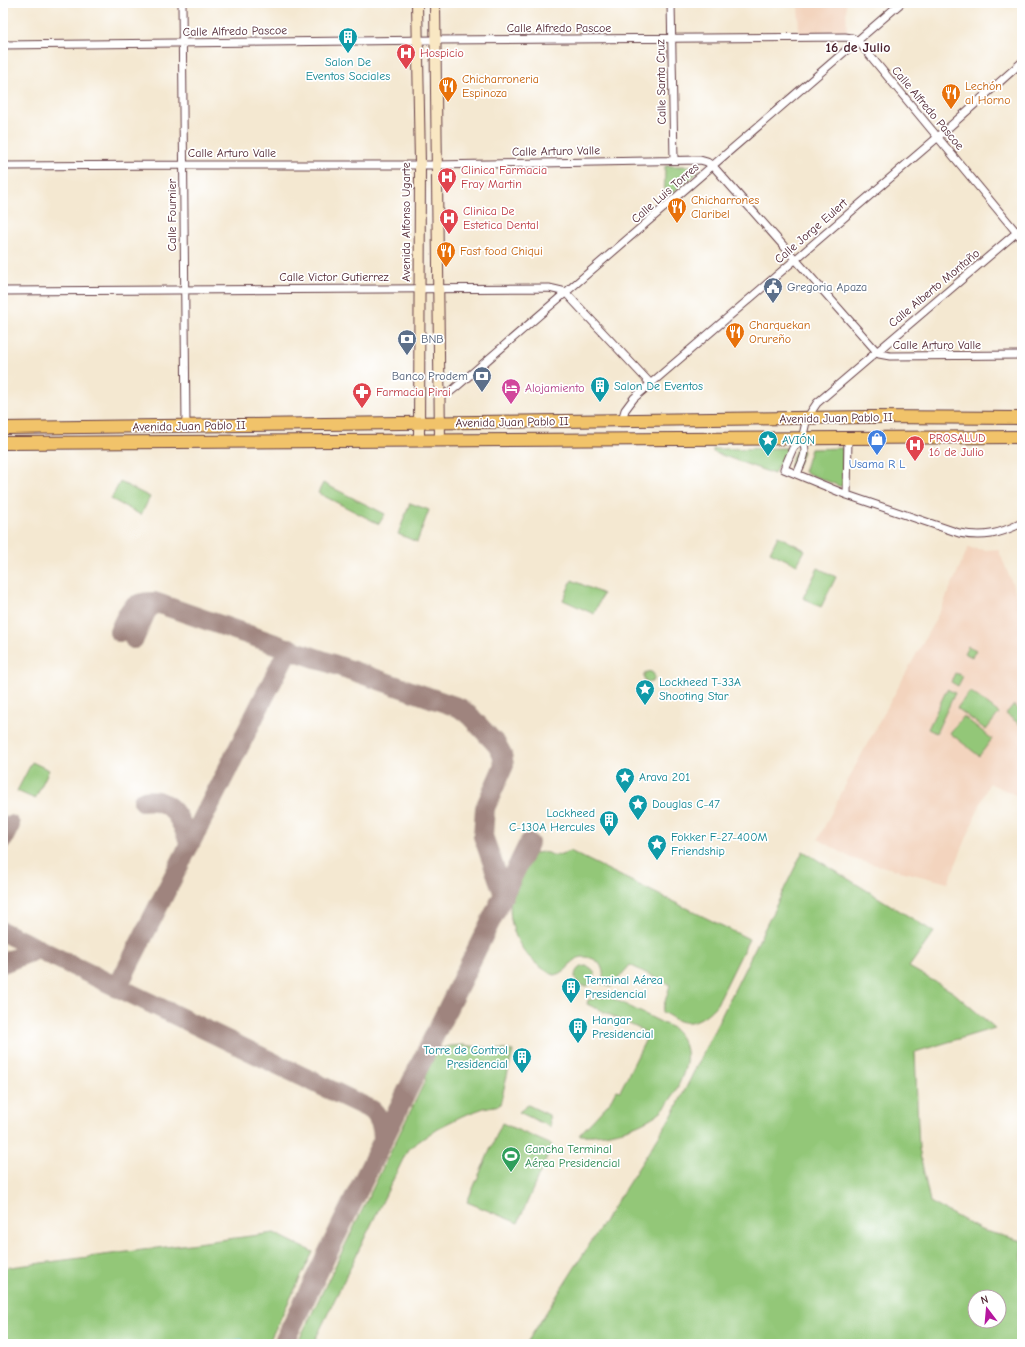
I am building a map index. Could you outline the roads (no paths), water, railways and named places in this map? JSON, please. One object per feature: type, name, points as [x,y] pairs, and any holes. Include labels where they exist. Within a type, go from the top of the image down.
[{"type":"highway","name":"Avenida Juan Pablo II","points":[[3,428],[871,417],[1022,418]]},
{"type":"highway","name":"Avenida Juan Pablo II","points":[[3,443],[1022,437]]},
{"type":"main road","name":"Avenida Alfonso Ugarte","points":[[418,3],[420,164],[419,440]]},
{"type":"main road","points":[[435,3],[440,440]]},
{"type":"street","name":"Calle Fournier","points":[[182,3],[186,426]]},
{"type":"street","name":"Calle Santa Cruz","points":[[671,3],[670,39],[674,160]]},
{"type":"street","name":"Calle Luis Torres","points":[[440,395],[455,388],[566,294],[902,3]]},
{"type":"street","name":"Calle Alfredo Pascoe","points":[[3,45],[418,40],[852,38],[858,41],[938,137],[1019,230],[1022,239]]},
{"type":"street","name":"Calle Jorge Eulert","points":[[622,420],[628,404],[650,383],[938,137],[1022,62]]},
{"type":"street","name":"Calle Arturo Valle","points":[[3,166],[183,164],[437,165],[700,160],[713,166],[878,354],[890,356],[1022,355]]},
{"type":"street","name":"Calle Alberto Montaño","points":[[802,438],[807,418],[817,402],[1019,230]]},
{"type":"street","name":"Calle Victor Gutierrez","points":[[3,291],[539,287],[556,289],[566,294],[650,383]]},
{"type":"street","points":[[797,474],[806,448],[802,438],[793,448],[784,469],[847,495],[959,533],[975,536],[996,534],[1022,523]]},
{"type":"street","points":[[847,495],[848,438]]},
{"type":"waterway","points":[[210,1344],[242,1340]]},
{"type":"place","name":"Salon De Eventos Sociales","points":[[348,54]]},
{"type":"place","name":"Hospicio","points":[[406,70]]},
{"type":"place","name":"Chicharroneria Espinoza","points":[[448,103]]},
{"type":"place","name":"Lechón al Horno","points":[[951,110]]},
{"type":"place","name":"Clinica Farmacia Fray Martin","points":[[447,194]]},
{"type":"place","name":"Chicharrones Claribel","points":[[677,224]]},
{"type":"place","name":"Clinica De Estetica Dental","points":[[449,235]]},
{"type":"place","name":"Fast food Chiqui","points":[[446,268]]},
{"type":"place","name":"Gregoria Apaza","points":[[773,304]]},
{"type":"place","name":"Charquekan Orureño","points":[[735,349]]},
{"type":"place","name":"BNB","points":[[407,356]]},
{"type":"place","name":"Banco Prodem","points":[[482,393]]},
{"type":"place","name":"Salon De Eventos","points":[[600,403]]},
{"type":"place","name":"Alojamiento","points":[[511,405]]},
{"type":"place","name":"Farmacia Pirai","points":[[362,409]]},
{"type":"place","name":"Usama R L","points":[[877,456]]},
{"type":"place","name":"AVIÓN","points":[[768,457]]},
{"type":"place","name":"PROSALUD 16 de Julio","points":[[915,462]]},
{"type":"place","name":"Lockheed T-33A Shooting Star","points":[[645,706]]},
{"type":"place","name":"Arava 201","points":[[625,794]]},
{"type":"place","name":"Douglas C-47","points":[[638,821]]},
{"type":"place","name":"Lockheed C-130A Hercules","points":[[609,837]]},
{"type":"place","name":"Fokker F-27-400M Friendship","points":[[657,861]]},
{"type":"place","name":"Terminal Aérea Presidencial","points":[[571,1004]]},
{"type":"place","name":"Hangar Presidencial","points":[[578,1044]]},
{"type":"place","name":"Torre de Control Presidencial","points":[[522,1074]]},
{"type":"place","name":"Cancha Terminal Aérea Presidencial","points":[[511,1173]]},
{"type":"district","name":"16 de Julio","points":[[858,47]]}]
